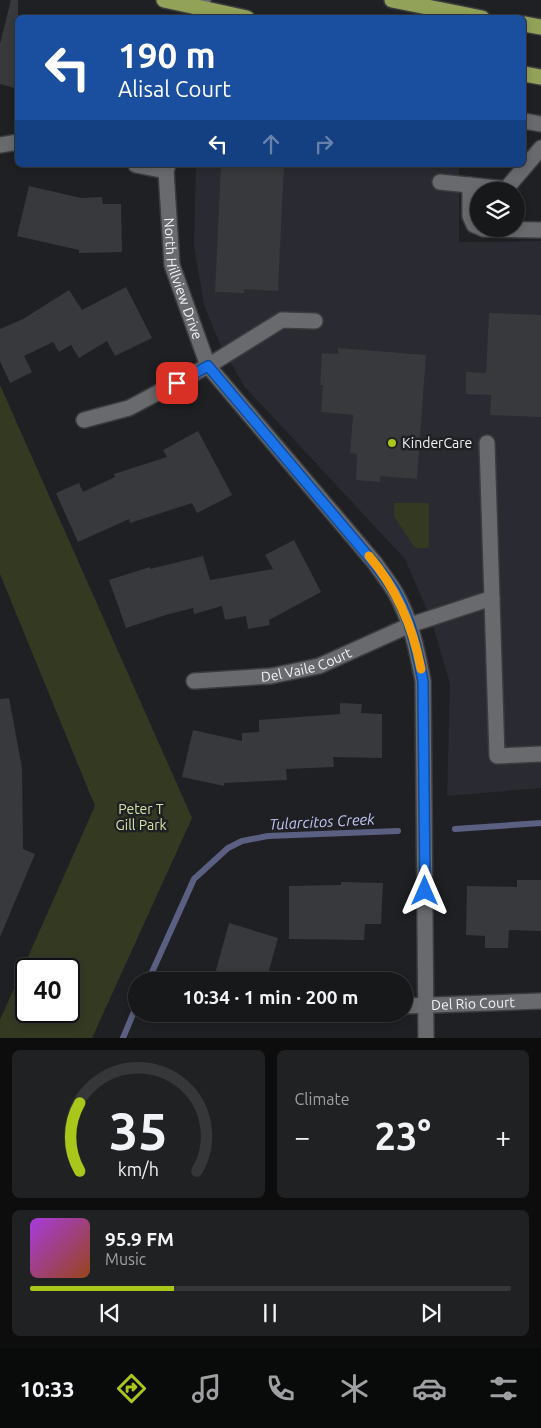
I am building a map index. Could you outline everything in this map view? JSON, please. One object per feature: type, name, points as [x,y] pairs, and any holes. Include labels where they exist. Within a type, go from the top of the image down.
[{"type":"main road","points":[[164,0],[232,15]]},
{"type":"main road","points":[[392,0],[467,15]]},
{"type":"main road","points":[[526,24],[541,27]]},
{"type":"main road","points":[[526,74],[541,77]]},
{"type":"street","points":[[526,121],[541,124]]},
{"type":"street","points":[[0,145],[15,142]]},
{"type":"street","points":[[526,166],[541,148]]},
{"type":"street","points":[[512,182],[525,167]]},
{"type":"street","name":"North Hillview Drive","points":[[167,168],[172,265],[208,366],[374,563],[395,591],[410,625],[418,650],[423,681],[426,1038]]},
{"type":"street","points":[[440,182],[470,185]]},
{"type":"street","points":[[525,230],[541,230]]},
{"type":"street","points":[[84,420],[130,408],[208,366],[282,320],[315,321]]},
{"type":"street","points":[[487,442],[497,756],[541,754]]},
{"type":"street","name":"Del Vaile Court","points":[[194,682],[271,676],[319,666],[410,625],[492,598]]},
{"type":"street","name":"Del Rio Court","points":[[413,1006],[541,1001]]},
{"type":"shaded area","points":[[196,167],[459,167],[459,242],[541,241],[541,788],[447,796],[450,684],[431,619],[405,559],[244,386],[219,342],[204,305],[194,246]]},
{"type":"green space","name":"Peter T Gill Park","points":[[0,385],[192,818],[92,1038],[0,1038],[0,1020],[15,986],[15,1023],[80,1023],[80,958],[28,958],[95,806],[0,574]]},
{"type":"green space","points":[[394,503],[429,503],[429,548],[415,548],[394,516]]},
{"type":"building","points":[[11,0],[18,0],[18,15],[15,15],[14,88],[0,84],[0,44]]},
{"type":"building","points":[[221,167],[284,167],[278,291],[244,289],[244,293],[215,292]]},
{"type":"building","points":[[29,186],[81,198],[102,197],[103,204],[121,204],[122,252],[79,253],[79,250],[17,236]]},
{"type":"building","points":[[126,287],[152,338],[115,356],[107,341],[79,358],[71,345],[59,352],[53,342],[24,356],[32,372],[10,383],[0,361],[0,329],[23,319],[69,290],[82,310]]},
{"type":"building","points":[[489,313],[541,315],[541,417],[490,415],[491,395],[466,394],[466,372],[486,373]]},
{"type":"building","points":[[338,348],[426,355],[417,479],[380,476],[380,482],[356,480],[357,454],[350,453],[353,415],[321,412],[323,385],[320,385],[322,353],[338,354]]},
{"type":"building","points":[[198,431],[232,495],[197,513],[192,503],[130,523],[129,519],[78,542],[56,493],[79,483],[83,492],[115,477],[114,474],[167,457],[163,450]]},
{"type":"building","points":[[294,540],[321,592],[269,620],[270,625],[248,629],[246,616],[225,620],[222,606],[194,614],[193,608],[126,628],[109,580],[150,567],[150,569],[203,556],[210,580],[273,569],[265,555]]},
{"type":"building","points":[[9,698],[22,768],[23,849],[35,854],[0,937],[0,699]]},
{"type":"building","points":[[340,703],[362,704],[361,713],[382,714],[382,758],[333,757],[334,767],[286,769],[287,780],[224,783],[224,786],[182,777],[193,730],[242,741],[242,733],[259,732],[259,720],[340,714]]},
{"type":"building","points":[[517,880],[541,880],[541,931],[509,930],[508,948],[485,948],[485,936],[466,935],[467,886],[517,887]]},
{"type":"building","points":[[341,882],[383,883],[381,924],[365,924],[364,940],[289,939],[289,886],[341,885]]},
{"type":"building","points":[[229,923],[278,938],[269,972],[215,972]]},
{"type":"waterway","name":"Tularcitos Creek","points":[[455,829],[541,823]]},
{"type":"waterway","name":"Tularcitos Creek","points":[[152,972],[194,879],[228,848],[242,841],[268,836],[398,831]]},
{"type":"waterway","name":"Tularcitos Creek","points":[[123,1038],[130,1022]]},
{"type":"slow traffic","points":[[369,556],[395,591],[410,625],[418,650],[421,669]]},
{"type":"place","name":"KinderCare","points":[[392,443]]},
{"type":"route","points":[[177,383],[208,366],[374,563],[395,591],[410,625],[418,650],[423,681],[425,891]]}]
